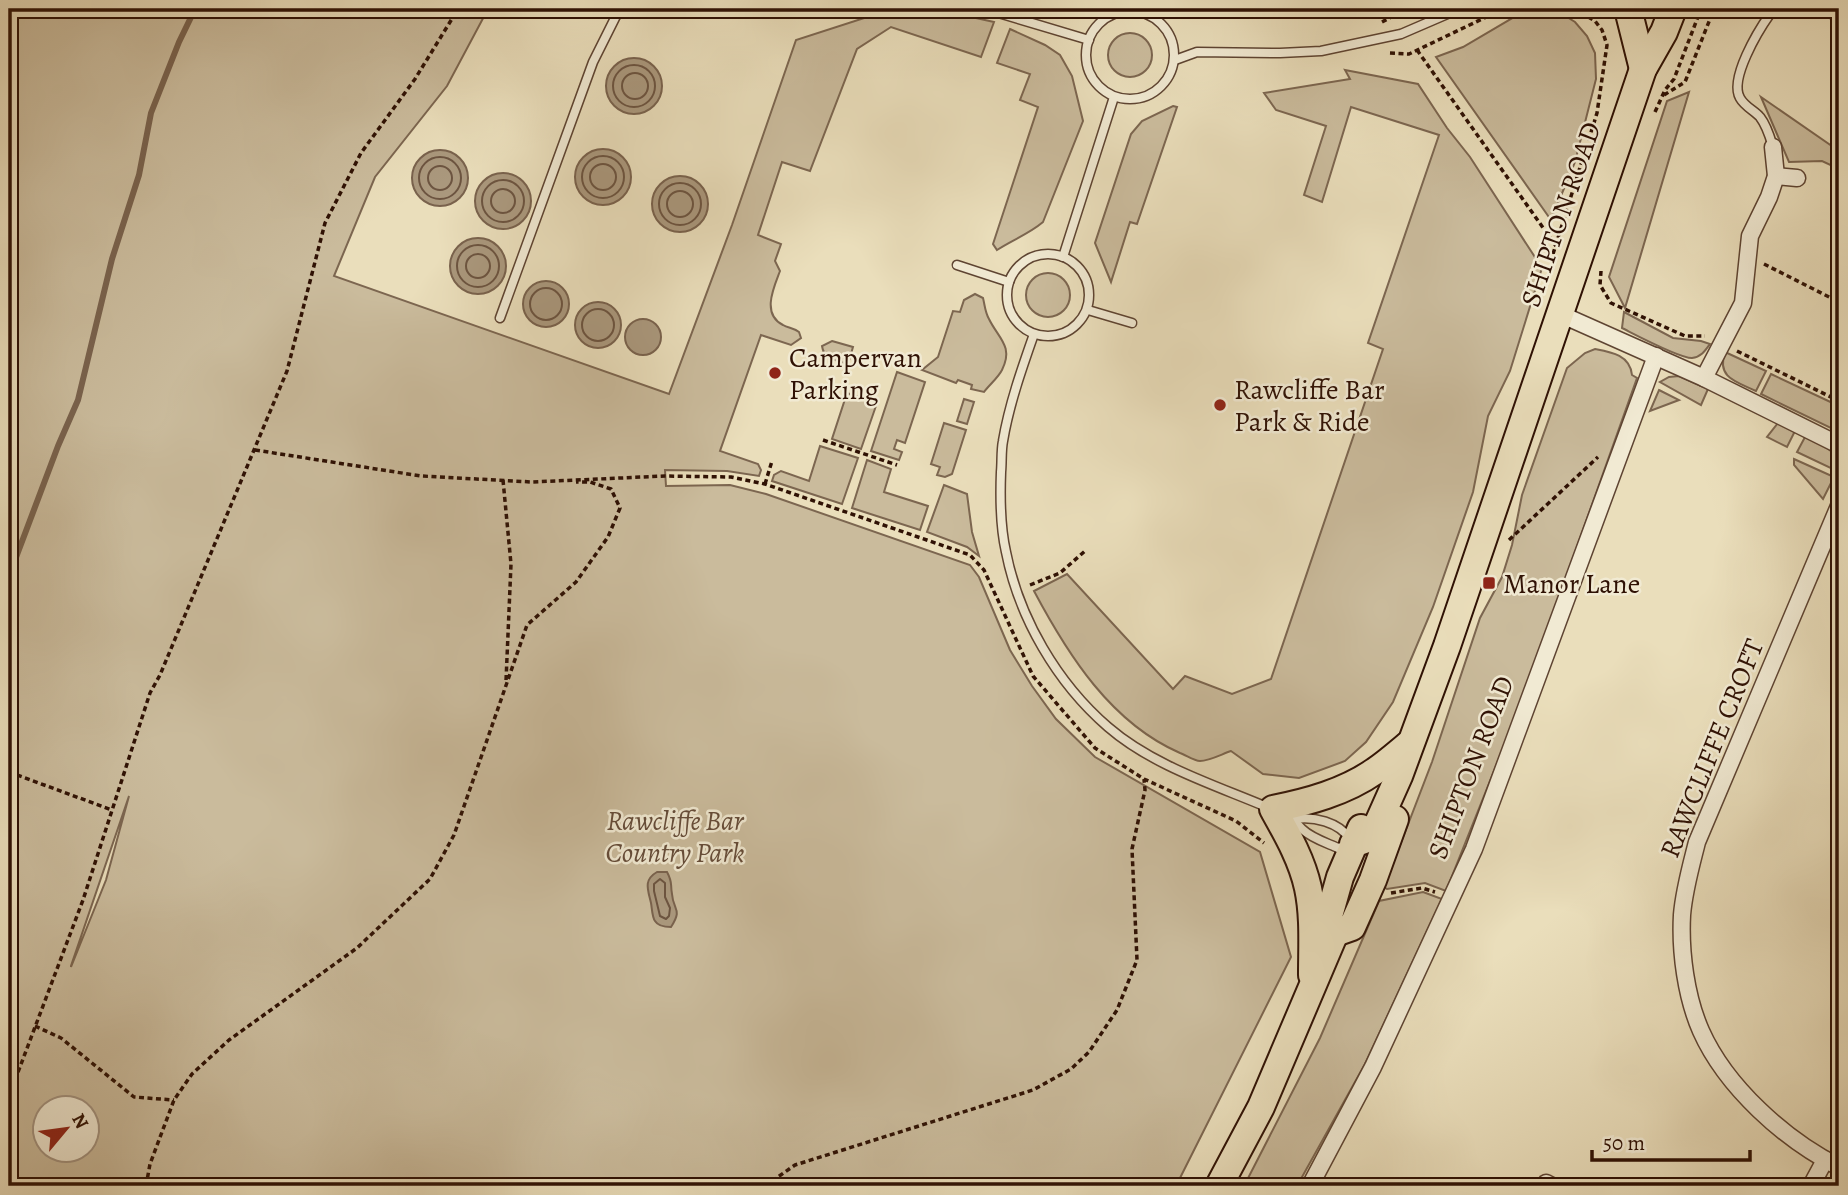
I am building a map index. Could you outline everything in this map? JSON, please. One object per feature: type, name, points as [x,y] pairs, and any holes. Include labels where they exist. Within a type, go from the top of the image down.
[{"type":"main road","points":[[1628,9],[1643,69]]},
{"type":"main road","name":"SHIPTON ROAD","points":[[1335,933],[1352,927],[1377,887],[1405,790],[1399,776],[1409,744],[1447,646],[1643,69],[1664,32],[1673,9]]},
{"type":"main road","points":[[1312,987],[1312,914],[1308,888],[1290,841],[1284,814],[1301,803],[1344,788],[1373,773],[1409,744]]},
{"type":"main road","name":"SHIPTON ROAD","points":[[1219,1186],[1261,1107],[1335,933],[1329,916],[1353,844],[1384,780],[1399,776]]},
{"type":"main road","points":[[1353,844],[1366,859],[1377,887]]},
{"type":"street","points":[[1704,378],[1743,303],[1750,236],[1776,176],[1773,147]]},
{"type":"street","points":[[1776,176],[1797,178]]},
{"type":"street","points":[[1560,314],[1704,378],[1839,445]]},
{"type":"street","name":"SHIPTON ROAD","points":[[1310,1186],[1373,1067],[1474,849],[1656,356]]},
{"type":"street","name":"RAWCLIFFE CROFT","points":[[1832,1163],[1797,1143],[1767,1117],[1740,1089],[1706,1040],[1688,986],[1682,916],[1686,884],[1697,842],[1839,506]]},
{"type":"street","points":[[1811,1186],[1832,1163]]},
{"type":"lane","points":[[500,317],[593,62],[616,16],[625,9]]},
{"type":"lane","points":[[985,9],[1089,40]]},
{"type":"lane","points":[[1175,60],[1197,52],[1321,51],[1401,34],[1459,9]]},
{"type":"lane","points":[[1145,11],[1166,29],[1172,41],[1175,60],[1166,82],[1155,92],[1141,98],[1114,97],[1092,77],[1087,63],[1089,40],[1100,23],[1120,12],[1145,11]]},
{"type":"lane","points":[[1770,14],[1754,38],[1737,83],[1738,96],[1746,107],[1760,117],[1773,147]]},
{"type":"lane","points":[[1063,257],[1114,97]]},
{"type":"lane","points":[[1052,254],[1063,257],[1080,270],[1087,283],[1087,310],[1077,324],[1063,334],[1050,337],[1034,334],[1019,325],[1011,314],[1007,300],[1009,282],[1023,262],[1036,256],[1052,254]]},
{"type":"lane","points":[[957,265],[1009,282]]},
{"type":"lane","points":[[1087,310],[1132,323]]},
{"type":"lane","points":[[1034,334],[1003,442],[1000,495],[1005,551],[1034,631],[1054,666],[1109,728],[1156,760],[1284,814],[1323,821],[1346,833],[1353,844],[1338,848],[1302,830],[1284,814]]},
{"type":"path","points":[[9,1096],[83,900],[150,693],[160,675],[288,371],[325,223],[361,153],[415,79],[458,9]]},
{"type":"path","points":[[1394,15],[1406,9]]},
{"type":"path","points":[[1409,54],[1503,9]]},
{"type":"path","points":[[1417,50],[1555,246],[1597,113],[1607,44],[1595,21],[1575,9]]},
{"type":"path","points":[[1701,9],[1674,79],[1662,96],[1685,82],[1714,9]]},
{"type":"path","points":[[1746,256],[1839,302]]},
{"type":"path","points":[[822,440],[897,465]]},
{"type":"path","points":[[146,1186],[149,1164],[174,1100],[192,1074],[229,1041],[357,948],[430,879],[454,835],[527,625],[576,582],[608,537],[620,508],[611,489],[590,482],[421,476],[255,450]]},
{"type":"path","points":[[1509,540],[1599,456]]},
{"type":"path","points":[[765,484],[772,461]]},
{"type":"path","points":[[532,482],[665,476],[731,477],[765,484],[970,555],[984,570],[995,597],[1060,573],[1085,551]]},
{"type":"path","points":[[503,480],[511,564],[506,686]]},
{"type":"path","points":[[9,772],[112,810]]},
{"type":"path","points":[[765,1186],[796,1165],[1032,1090],[1071,1069],[1089,1052],[1117,1010],[1138,960],[1132,849],[1145,790],[1144,779]]},
{"type":"path","points":[[1377,887],[1422,888],[1452,899]]},
{"type":"path","points":[[34,1026],[61,1038],[134,1097],[174,1100]]},
{"type":"green space","name":"Rawcliffe Bar Country Park","points":[[9,9],[488,9],[447,86],[375,177],[334,276],[669,394],[732,225],[796,40],[892,9],[935,9],[994,22],[981,57],[891,27],[857,49],[810,171],[782,162],[758,235],[781,244],[775,261],[780,271],[771,300],[772,314],[783,325],[799,332],[801,338],[791,345],[761,335],[720,451],[758,464],[761,470],[759,476],[727,471],[665,470],[666,486],[730,485],[766,494],[970,565],[979,577],[1010,650],[1056,719],[1095,757],[1260,852],[1291,957],[1176,1186],[9,1186]],"holes":[[[129,796],[106,880],[71,967]]]},
{"type":"green space","points":[[1554,9],[1575,22],[1587,36],[1595,53],[1596,79],[1575,162],[1551,220],[1436,57],[1463,47],[1526,10]]},
{"type":"green space","points":[[1777,9],[1839,9],[1839,22],[1812,11],[1792,16]]},
{"type":"green space","points":[[1010,29],[1060,55],[1072,76],[1083,121],[1043,222],[997,250],[993,244],[1038,107],[1020,100],[1030,74],[997,63]]},
{"type":"green space","points":[[1130,33],[1146,39],[1152,55],[1146,71],[1130,77],[1114,71],[1108,55],[1114,39]]},
{"type":"green space","points":[[1345,70],[1418,84],[1470,157],[1542,268],[1510,371],[1488,416],[1473,492],[1433,607],[1393,702],[1366,742],[1345,761],[1299,778],[1263,774],[1231,751],[1198,761],[1155,740],[1133,724],[1094,685],[1061,639],[1034,591],[1067,574],[1173,689],[1185,676],[1232,694],[1271,679],[1383,349],[1368,343],[1439,135],[1351,107],[1322,202],[1304,195],[1326,126],[1276,110],[1264,93],[1350,79]]},
{"type":"green space","points":[[1689,92],[1625,308],[1609,277],[1667,101]]},
{"type":"green space","points":[[1761,97],[1839,151],[1839,169],[1822,161],[1789,162]]},
{"type":"green space","points":[[1173,106],[1177,107],[1137,224],[1130,222],[1111,282],[1095,243],[1131,134],[1142,121]]},
{"type":"green space","points":[[1048,273],[1057,274],[1064,279],[1069,286],[1069,304],[1064,311],[1057,316],[1048,317],[1039,316],[1032,311],[1027,304],[1026,295],[1027,286],[1032,279],[1039,274]]},
{"type":"green space","points":[[975,294],[983,298],[988,316],[1006,348],[1005,362],[1000,373],[984,392],[971,389],[972,385],[958,380],[956,383],[922,370],[938,357],[953,311],[960,312],[964,300]]},
{"type":"green space","points":[[1624,312],[1673,338],[1710,344],[1695,357],[1686,357],[1622,328]]},
{"type":"green space","points":[[832,341],[853,347],[848,364],[831,359],[825,354],[822,346]]},
{"type":"green space","points":[[1595,349],[1624,359],[1632,375],[1637,378],[1524,696],[1446,891],[1425,883],[1387,889],[1384,887],[1432,762],[1480,618],[1502,577],[1512,545],[1522,495],[1567,368],[1585,353]]},
{"type":"green space","points":[[1725,352],[1766,371],[1756,391],[1735,382],[1726,373],[1723,368]]},
{"type":"green space","points":[[897,372],[925,382],[905,443],[897,440],[894,449],[902,452],[899,460],[871,451]]},
{"type":"green space","points":[[1771,374],[1839,406],[1839,432],[1761,394]]},
{"type":"green space","points":[[1679,376],[1708,389],[1701,405],[1660,382]]},
{"type":"green space","points":[[1659,390],[1679,400],[1650,411]]},
{"type":"green space","points":[[847,393],[877,403],[861,449],[832,439]]},
{"type":"green space","points":[[964,399],[974,402],[967,424],[957,421]]},
{"type":"green space","points":[[944,423],[966,430],[952,474],[945,477],[937,475],[940,467],[931,464]]},
{"type":"green space","points":[[1778,423],[1795,431],[1787,447],[1767,437]]},
{"type":"green space","points":[[1805,437],[1833,453],[1839,472],[1797,452]]},
{"type":"green space","points":[[820,446],[858,458],[842,504],[772,481],[774,475],[781,471],[809,481]]},
{"type":"green space","points":[[1794,459],[1834,477],[1823,499],[1794,465]]},
{"type":"green space","points":[[867,460],[891,469],[884,492],[928,506],[920,530],[852,508]]},
{"type":"green space","points":[[944,485],[967,494],[972,532],[979,556],[967,547],[927,532]]},
{"type":"green space","points":[[1423,892],[1442,899],[1365,1064],[1297,1186],[1244,1186],[1320,1038],[1379,901]]},
{"type":"water","points":[[628,58],[640,58],[650,62],[658,70],[662,86],[658,102],[650,110],[640,114],[628,114],[618,110],[610,102],[606,92],[606,80],[610,70],[618,62]]},
{"type":"water","points":[[597,149],[609,149],[619,153],[627,161],[631,177],[627,193],[619,201],[609,205],[597,205],[587,201],[579,193],[575,183],[575,171],[579,161],[587,153]]},
{"type":"water","points":[[435,150],[445,150],[460,158],[466,167],[466,189],[460,198],[445,206],[435,206],[417,194],[412,183],[412,173],[424,155]]},
{"type":"water","points":[[503,173],[514,175],[523,181],[529,190],[529,212],[523,221],[514,227],[503,229],[492,227],[483,221],[477,212],[475,201],[477,190],[483,181],[492,175]]},
{"type":"water","points":[[674,176],[686,176],[696,180],[704,188],[708,204],[704,220],[696,228],[686,232],[674,232],[664,228],[656,220],[652,210],[652,198],[656,188],[664,180]]},
{"type":"water","points":[[478,238],[489,240],[498,246],[504,255],[504,277],[498,286],[489,292],[478,294],[467,292],[458,286],[452,277],[450,266],[452,255],[458,246],[467,240]]},
{"type":"water","points":[[546,281],[562,288],[569,304],[562,320],[546,327],[530,320],[523,304],[530,288]]},
{"type":"water","points":[[598,302],[614,309],[621,325],[614,341],[598,348],[582,341],[575,325],[582,309]]},
{"type":"water","points":[[643,319],[656,324],[661,337],[656,350],[643,355],[630,350],[625,337],[630,324]]},
{"type":"water","points":[[657,872],[667,872],[671,881],[677,913],[671,927],[656,923],[653,917],[648,882]]},
{"type":"waterway","points":[[9,576],[78,400],[112,259],[139,175],[151,113],[195,9]]},
{"type":"place","name":"Campervan Parking","points":[[775,373]]},
{"type":"place","name":"Rawcliffe Bar Park & Ride","points":[[1220,405]]},
{"type":"place","name":"Manor Lane","points":[[1489,583]]}]
